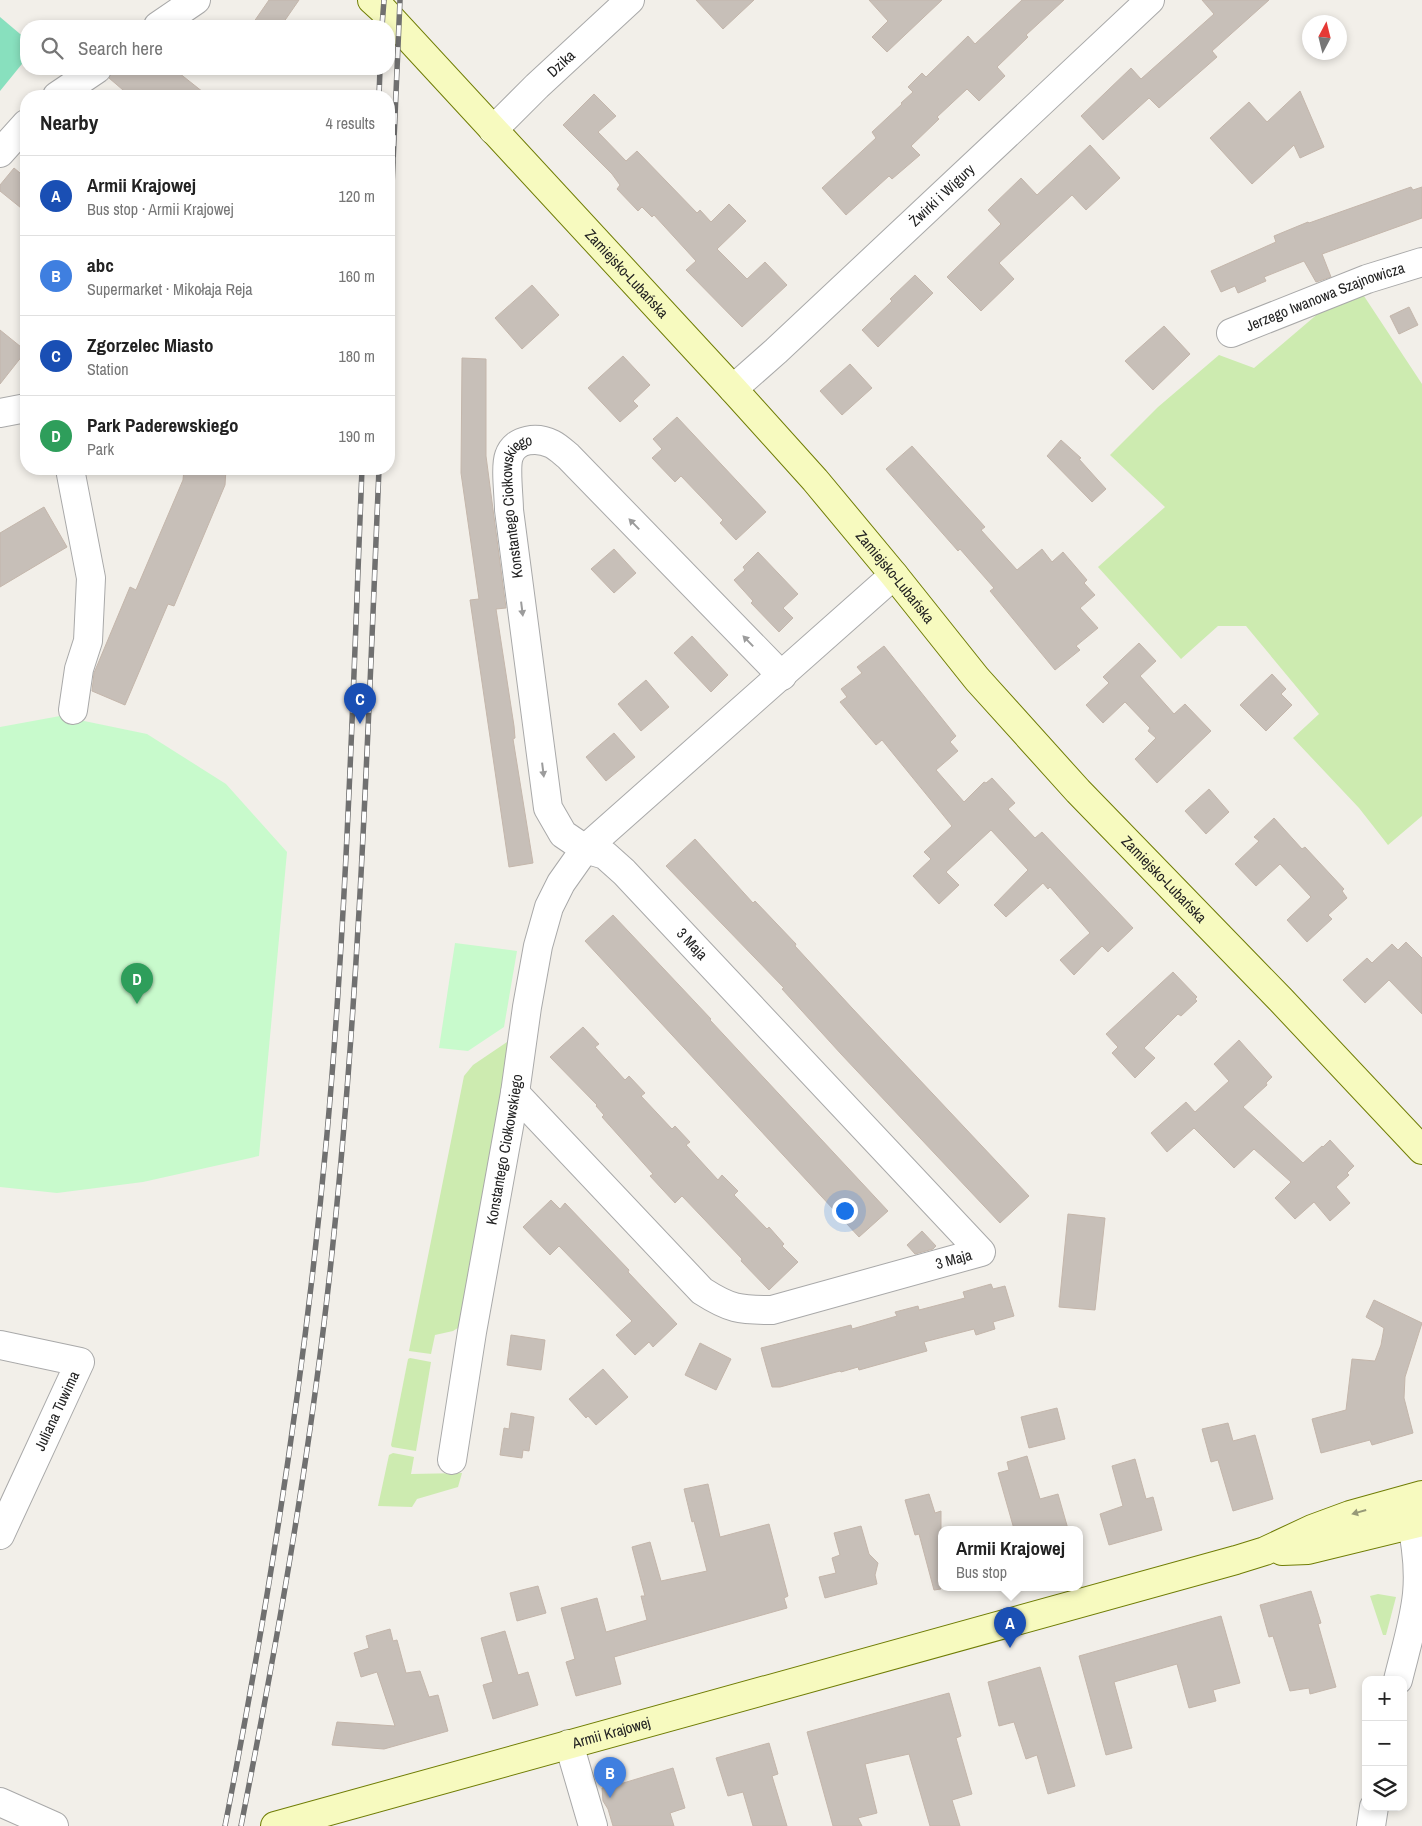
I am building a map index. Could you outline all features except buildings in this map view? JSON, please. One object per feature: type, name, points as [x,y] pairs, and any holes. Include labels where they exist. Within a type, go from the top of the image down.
[{"type":"main road","name":"Zamiejsko-Lubańska","points":[[372,0],[392,20]]},
{"type":"main road","name":"Zamiejsko-Lubańska","points":[[395,23],[815,480],[977,679],[1078,791],[1281,1000],[1422,1150]]},
{"type":"main road","name":"Armii Krajowej","points":[[288,1823],[1265,1551],[1312,1529],[1350,1515],[1416,1510]]},
{"type":"street","points":[[167,20],[196,0]]},
{"type":"street","name":"Dzika","points":[[494,130],[630,0]]},
{"type":"street","name":"Żwirki i Wigury","points":[[733,389],[776,351],[1150,0]]},
{"type":"street","points":[[66,90],[88,75]]},
{"type":"street","points":[[0,154],[20,131]]},
{"type":"street","name":"Jerzego Iwanowa Szajnowicza","points":[[1231,333],[1368,279],[1422,262]]},
{"type":"street","points":[[0,413],[20,409]]},
{"type":"street","name":"Konstantego Ciołkowskiego","points":[[585,849],[563,834],[548,808],[509,510],[508,456],[513,448],[524,441],[537,440],[553,444],[568,456],[782,676]]},
{"type":"street","points":[[71,475],[91,578],[88,641],[79,668],[72,710]]},
{"type":"street","name":"Konstantego Ciołkowskiego","points":[[452,1460],[472,1332],[515,1092],[527,1007],[540,938],[549,907],[560,883],[585,849],[894,575]]},
{"type":"street","name":"3 Maja","points":[[515,1092],[702,1291],[722,1304],[744,1310],[772,1310],[981,1252],[624,872],[604,855],[585,849]]},
{"type":"street","name":"Juliana Tuwima","points":[[0,1345],[80,1362],[0,1535]]},
{"type":"street","points":[[1399,1676],[1410,1635],[1417,1592],[1416,1510]]},
{"type":"street","points":[[569,1744],[593,1826]]},
{"type":"street","points":[[0,1802],[54,1826]]},
{"type":"street","points":[[1372,1826],[1374,1811]]},
{"type":"green space","points":[[0,17],[20,34],[20,66],[0,91]]},
{"type":"green space","points":[[1360,290],[1422,384],[1422,816],[1388,845],[1359,808],[1293,738],[1319,714],[1246,626],[1218,626],[1181,659],[1098,567],[1165,507],[1110,455],[1158,407],[1219,355],[1254,368],[1334,300]]},
{"type":"green space","points":[[60,716],[147,734],[226,784],[287,852],[259,1156],[143,1182],[57,1193],[0,1187],[0,727]]},
{"type":"green space","points":[[455,943],[517,951],[504,1027],[468,1051],[439,1048]]},
{"type":"green space","points":[[510,1040],[464,1324],[453,1331],[435,1335],[431,1354],[409,1351],[464,1076],[473,1065]]},
{"type":"green space","points":[[408,1359],[431,1362],[416,1451],[392,1447],[391,1445]]},
{"type":"green space","points":[[393,1453],[414,1457],[411,1474],[462,1473],[458,1487],[417,1499],[412,1507],[378,1506],[389,1455]]},
{"type":"green space","points":[[1378,1594],[1396,1597],[1386,1635],[1383,1635],[1370,1596]]},
{"type":"railway","points":[[382,20],[384,0]]},
{"type":"railway","points":[[395,116],[400,0]]},
{"type":"railway","points":[[379,90],[380,75]]},
{"type":"railway","points":[[225,1826],[272,1568],[285,1481],[309,1308],[327,1134],[340,968],[362,475]]},
{"type":"railway","points":[[241,1826],[294,1536],[316,1390],[333,1243],[357,953],[379,475]]},
{"type":"place","name":"Zgorzelec Miasto","points":[[360,724]]},
{"type":"place","name":"Park Paderewskiego","points":[[137,1004]]},
{"type":"place","name":"Armii Krajowej","points":[[1010,1648]]},
{"type":"place","name":"abc","points":[[610,1798]]}]
